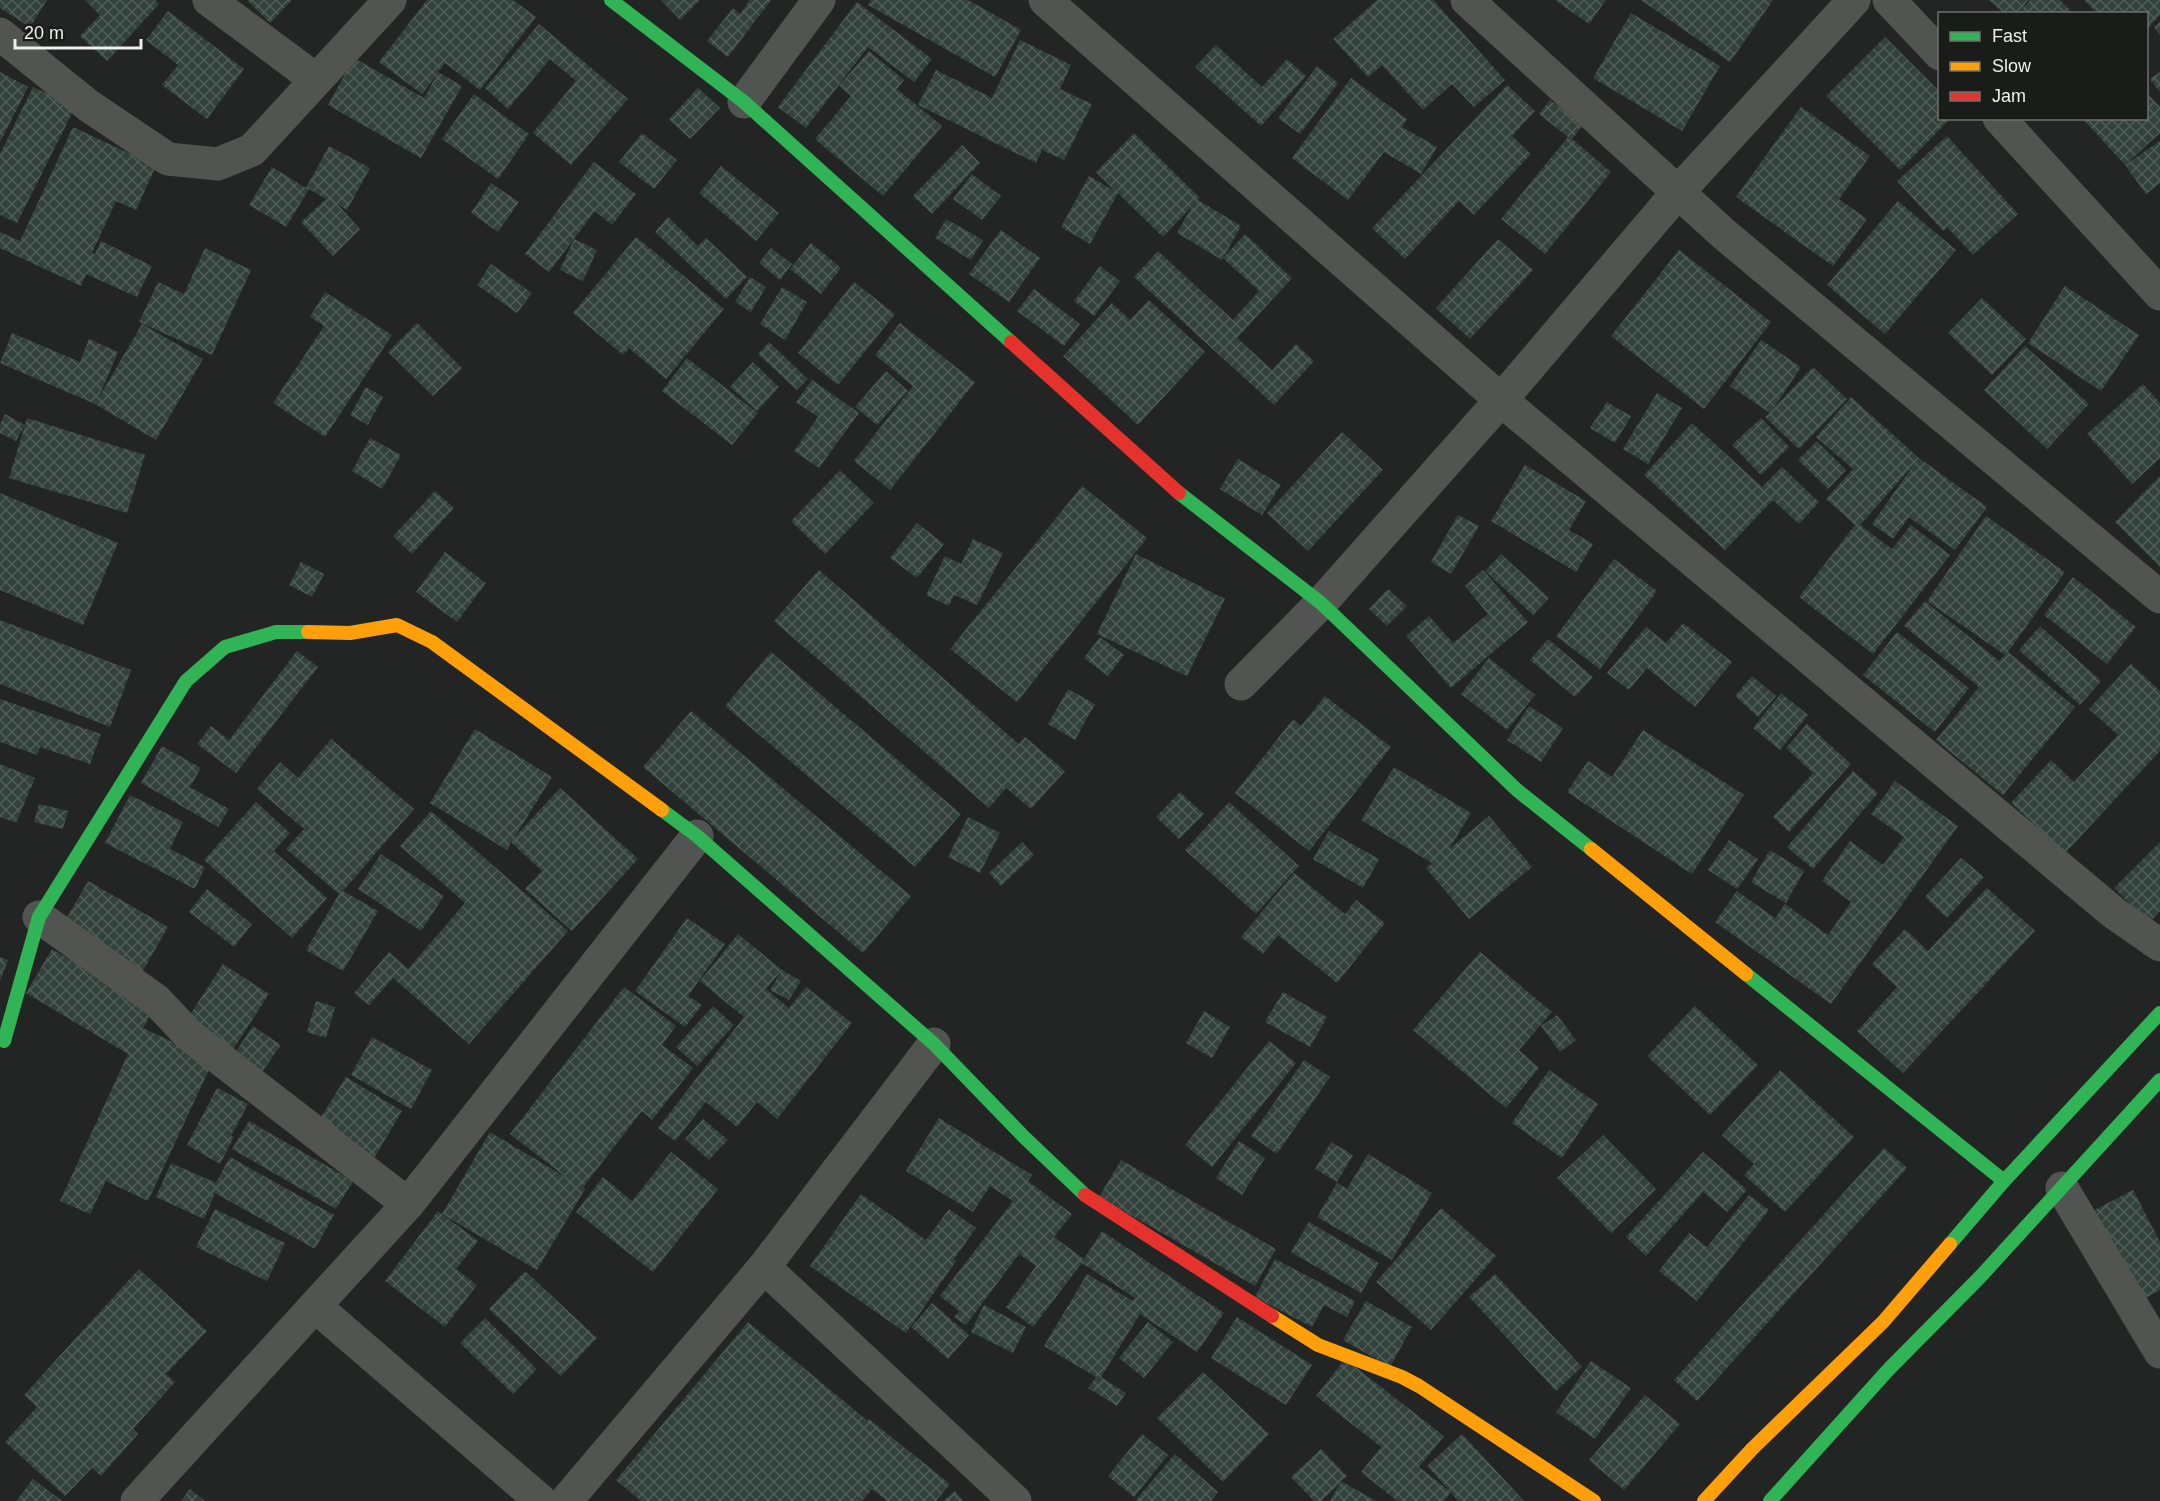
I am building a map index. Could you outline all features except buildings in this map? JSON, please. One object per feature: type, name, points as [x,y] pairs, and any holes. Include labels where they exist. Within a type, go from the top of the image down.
[{"type":"street","points":[[209,0],[315,78]]},
{"type":"street","points":[[0,34],[89,106],[168,159],[218,164],[252,150],[315,78],[390,0]]},
{"type":"street","points":[[611,0],[744,102],[1185,498],[1321,603],[1517,790],[2004,1180]]},
{"type":"street","points":[[744,102],[819,0]]},
{"type":"street","points":[[1045,0],[1501,400],[2114,913],[2160,945]]},
{"type":"street","points":[[1467,0],[1725,235],[2160,597]]},
{"type":"street","points":[[1241,684],[1321,603],[1501,400],[1678,192],[1854,0]]},
{"type":"street","points":[[1889,0],[1938,52]]},
{"type":"street","points":[[2001,120],[2160,294]]},
{"type":"street","points":[[4,1041],[39,917],[186,681],[225,647],[276,632],[350,633],[396,625],[432,642],[697,836],[934,1044],[1025,1138],[1090,1200],[1318,1345],[1402,1377],[1419,1386],[1594,1501]]},
{"type":"street","points":[[137,1501],[408,1204],[697,836]]},
{"type":"street","points":[[39,917],[156,1000],[189,1035],[408,1204]]},
{"type":"street","points":[[1704,1501],[1752,1449],[1883,1322],[2004,1180],[2160,1012]]},
{"type":"street","points":[[566,1501],[764,1267],[934,1044]]},
{"type":"street","points":[[1770,1501],[1889,1370],[1981,1276],[2160,1080]]},
{"type":"street","points":[[2062,1188],[2160,1352]]},
{"type":"street","points":[[764,1267],[1016,1501]]},
{"type":"street","points":[[316,1307],[541,1501]]},
{"type":"traffic: fast","points":[[611,0],[744,102],[1011,342]]},
{"type":"traffic: fast","points":[[1179,493],[1321,603],[1517,790],[1591,849]]},
{"type":"traffic: fast","points":[[4,1041],[39,917],[186,681],[225,647],[276,632],[308,632]]},
{"type":"traffic: fast","points":[[662,810],[697,836],[934,1044],[1025,1138],[1085,1195]]},
{"type":"traffic: fast","points":[[1746,974],[2004,1181]]},
{"type":"traffic: fast","points":[[1950,1244],[2004,1181],[2160,1013]]},
{"type":"traffic: fast","points":[[1770,1501],[1889,1369],[1981,1276],[2160,1080]]},
{"type":"traffic: slow","points":[[308,632],[350,633],[397,625],[432,642],[662,810]]},
{"type":"traffic: slow","points":[[1591,849],[1746,974]]},
{"type":"traffic: slow","points":[[1704,1501],[1752,1449],[1883,1322],[1950,1244]]},
{"type":"traffic: slow","points":[[1272,1316],[1318,1345],[1402,1377],[1419,1386],[1594,1501]]},
{"type":"traffic: jam","points":[[1011,342],[1179,493]]},
{"type":"traffic: jam","points":[[1085,1195],[1272,1316]]}]
